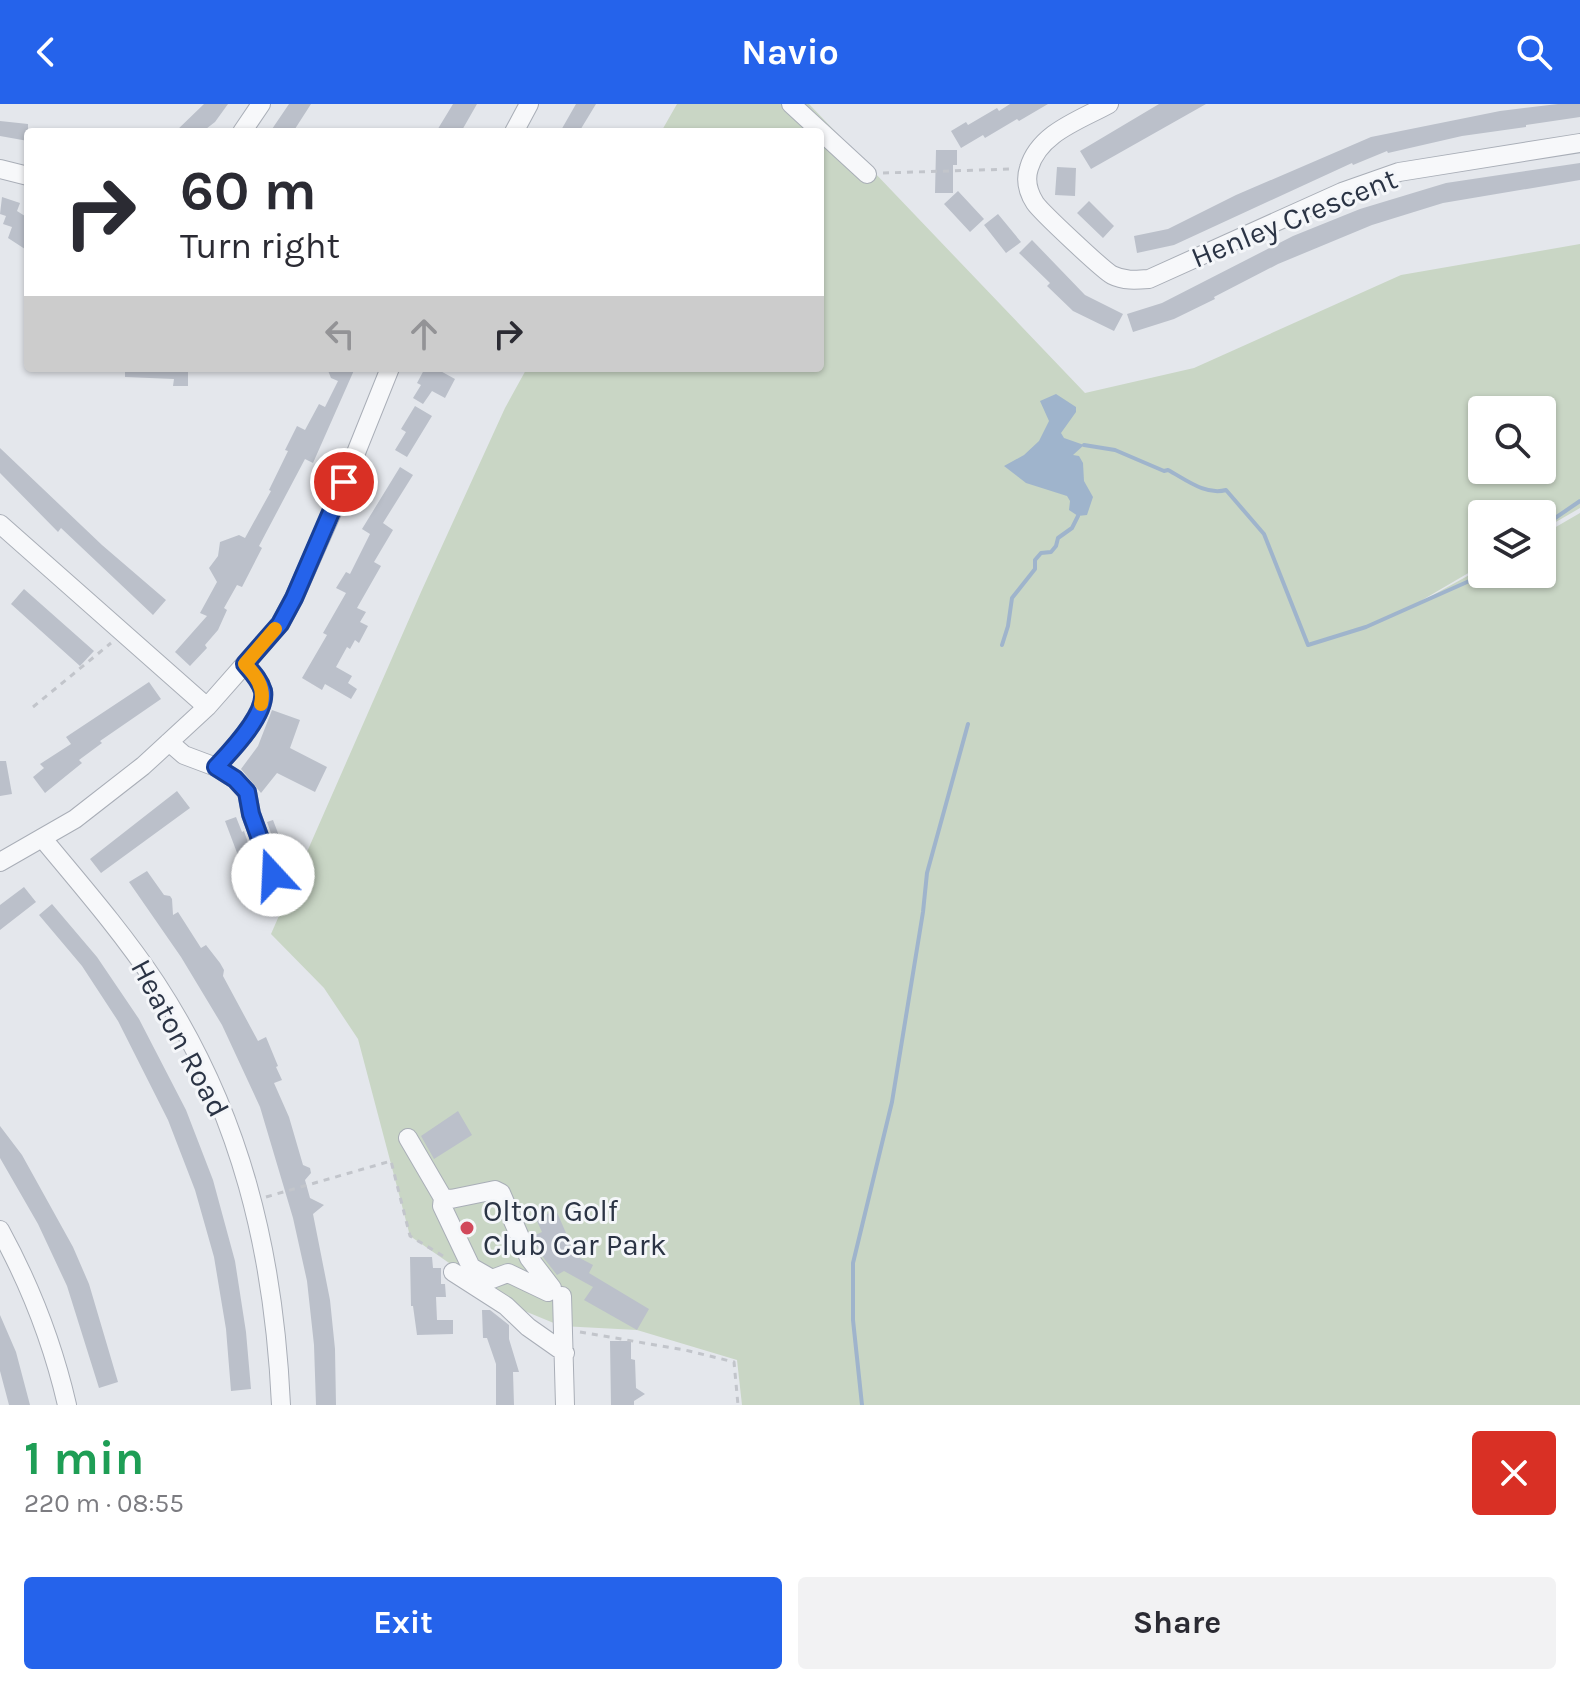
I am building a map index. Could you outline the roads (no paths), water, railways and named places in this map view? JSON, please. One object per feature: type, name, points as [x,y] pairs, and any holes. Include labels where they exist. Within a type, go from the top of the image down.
[{"type":"street","points":[[245,128],[261,104]]},
{"type":"street","points":[[516,128],[529,104]]},
{"type":"street","points":[[791,104],[817,128]]},
{"type":"street","name":"Henley Crescent","points":[[1109,104],[1061,130],[1039,147],[1029,168],[1027,187],[1036,205],[1111,274],[1130,280],[1149,279],[1342,192],[1399,172],[1580,143]]},
{"type":"street","points":[[824,134],[867,174]]},
{"type":"street","points":[[0,169],[24,175]]},
{"type":"street","points":[[0,862],[43,839],[106,796],[207,707],[280,624],[294,598],[388,372]]},
{"type":"street","points":[[0,524],[207,707]]},
{"type":"street","points":[[216,767],[246,734],[262,702],[263,693],[257,678],[245,664]]},
{"type":"street","points":[[169,742],[184,755],[216,767],[235,779],[247,792],[251,814],[273,875]]},
{"type":"street","name":"Heaton Road","points":[[43,839],[126,941],[166,1000],[202,1065],[221,1108],[253,1201],[273,1294],[281,1405]]},
{"type":"street","points":[[408,1138],[443,1198],[442,1206],[471,1267],[492,1279],[508,1273],[554,1294]]},
{"type":"street","points":[[443,1198],[495,1190],[501,1193],[529,1258],[554,1294],[565,1329],[565,1405]]},
{"type":"street","points":[[0,1230],[40,1318],[58,1366],[67,1405]]},
{"type":"street","points":[[451,1266],[565,1353]]},
{"type":"water","points":[[1056,394],[1076,407],[1076,412],[1061,433],[1064,438],[1084,445],[1073,455],[1079,456],[1083,463],[1084,481],[1093,497],[1087,515],[1078,516],[1069,510],[1067,496],[1026,483],[1004,466],[1024,455],[1039,441],[1049,421],[1040,401]]},
{"type":"waterway","points":[[1084,445],[1115,450],[1168,470],[1203,489],[1226,490],[1264,534],[1308,645],[1366,627],[1468,582]]},
{"type":"waterway","points":[[1556,517],[1580,501]]},
{"type":"waterway","points":[[1002,645],[1012,598],[1035,569],[1035,560],[1041,553],[1051,552],[1058,538],[1072,528],[1078,516]]},
{"type":"waterway","points":[[862,1405],[853,1320],[853,1263],[892,1102],[927,873],[968,724]]},
{"type":"place","name":"Olton Golf Club Car Park","points":[[467,1228]]}]
